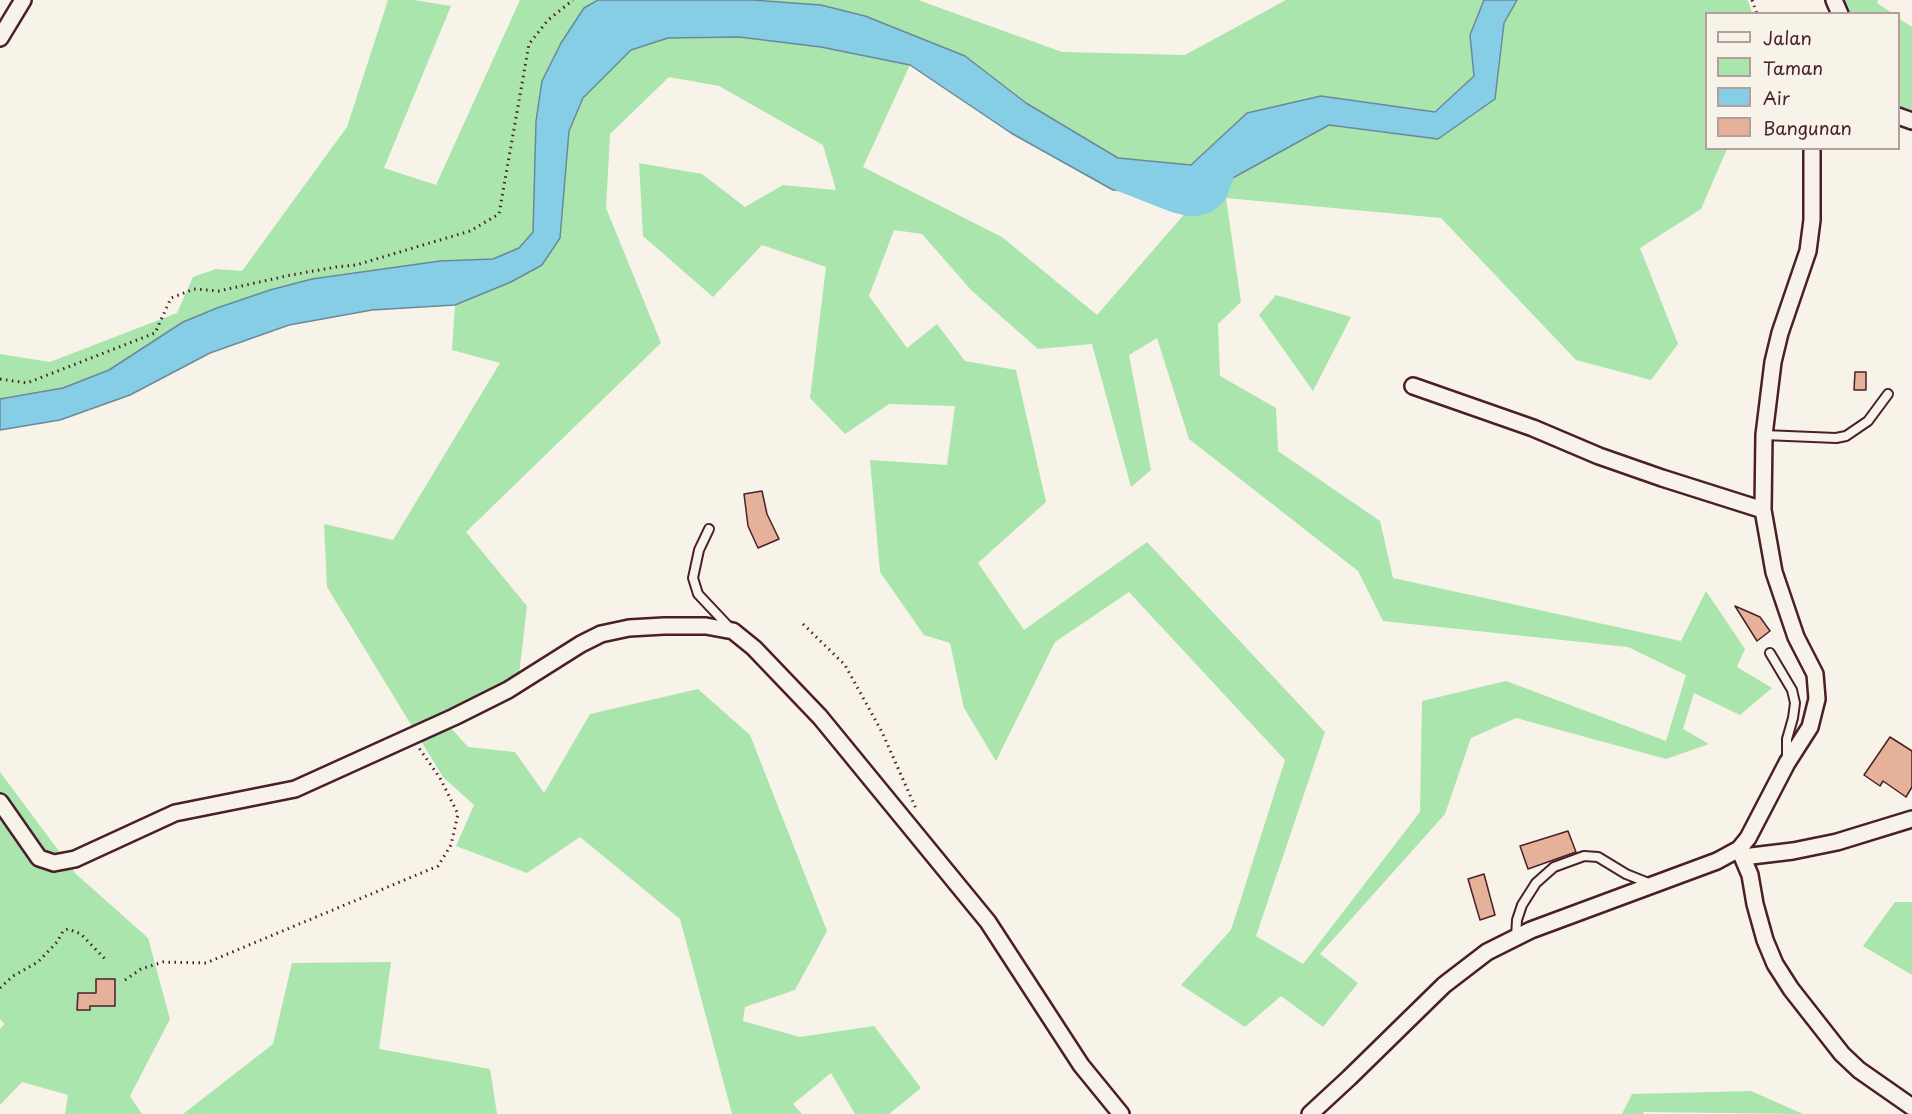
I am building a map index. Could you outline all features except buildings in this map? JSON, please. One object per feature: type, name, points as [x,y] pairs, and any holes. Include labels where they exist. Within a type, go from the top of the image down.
[{"type":"street","points":[[0,38],[22,0]]},
{"type":"street","points":[[1812,150],[1812,220],[1808,251],[1780,333],[1772,372],[1764,435],[1763,510],[1774,572],[1796,637],[1815,674],[1817,699],[1810,727],[1787,763],[1741,853],[1750,875],[1765,940],[1775,964],[1791,989],[1842,1054],[1859,1070],[1912,1107]]},
{"type":"street","points":[[1413,386],[1533,428],[1641,471],[1763,510]]},
{"type":"street","points":[[0,802],[39,858],[54,863],[75,860],[175,813],[295,789],[508,690],[601,634],[629,628],[664,626],[706,626],[733,631],[754,648],[820,717],[988,922],[1081,1065],[1121,1114]]},
{"type":"street","points":[[1310,1114],[1444,985],[1487,952],[1516,937],[1741,853],[1793,851],[1837,842],[1912,819]]},
{"type":"lane","points":[[1764,435],[1828,438],[1846,436],[1868,421],[1888,394]]},
{"type":"lane","points":[[709,529],[699,550],[693,578],[699,594],[733,631]]},
{"type":"lane","points":[[1770,653],[1792,690],[1795,703],[1787,739],[1787,763]]},
{"type":"lane","points":[[1516,937],[1517,920],[1522,905],[1536,884],[1554,867],[1584,856],[1598,857],[1626,874],[1652,885]]},
{"type":"path","points":[[0,378],[27,383],[155,333],[171,298],[194,289],[219,291],[291,275],[356,265],[470,231],[498,214],[529,44],[548,20],[573,0]]},
{"type":"path","points":[[803,624],[845,665],[882,732],[918,812]]},
{"type":"path","points":[[125,980],[141,969],[163,962],[206,963],[438,866],[451,845],[458,814],[440,778],[411,737]]},
{"type":"path","points":[[0,988],[13,976],[38,962],[57,942],[63,931],[68,929],[81,934],[105,959]]},
{"type":"green space","points":[[388,0],[414,0],[451,6],[384,168],[436,185],[520,0],[598,0],[584,8],[561,43],[542,81],[536,121],[533,232],[519,248],[493,259],[440,261],[312,279],[270,290],[183,322],[109,370],[63,388],[0,399],[0,354],[50,362],[177,313],[193,277],[216,269],[242,271],[347,127]]},
{"type":"green space","points":[[752,0],[918,0],[1062,52],[1185,55],[1286,0],[1484,0],[1470,35],[1474,76],[1434,112],[1321,96],[1247,113],[1191,165],[1119,158],[1026,103],[965,56],[865,16]]},
{"type":"green space","points":[[1517,0],[1747,0],[1749,3],[1752,12],[1705,12],[1705,150],[1727,150],[1701,209],[1640,248],[1678,344],[1651,380],[1576,360],[1441,218],[1226,198],[1241,302],[1218,324],[1220,376],[1276,408],[1278,451],[1380,521],[1393,578],[1681,641],[1706,591],[1745,649],[1737,667],[1772,688],[1740,715],[1694,693],[1683,729],[1709,744],[1666,759],[1516,718],[1471,738],[1445,814],[1320,954],[1358,983],[1323,1027],[1281,996],[1245,1027],[1181,985],[1231,930],[1285,760],[1129,592],[1055,642],[996,761],[964,708],[950,643],[924,635],[880,572],[870,460],[947,465],[955,406],[889,404],[845,434],[810,398],[826,267],[762,245],[713,297],[643,236],[639,163],[702,174],[745,207],[783,185],[836,190],[823,145],[719,86],[669,77],[610,134],[606,208],[661,343],[466,532],[527,606],[517,692],[450,727],[468,747],[515,752],[544,793],[590,714],[698,689],[750,735],[827,931],[795,990],[745,1007],[743,1021],[800,1037],[874,1026],[921,1088],[889,1114],[855,1114],[831,1073],[793,1104],[802,1114],[732,1114],[680,919],[580,837],[527,873],[456,846],[474,805],[443,777],[327,587],[324,524],[393,540],[500,363],[452,350],[455,305],[511,282],[542,265],[560,238],[569,131],[584,98],[631,50],[668,38],[739,37],[821,47],[910,65],[863,167],[1002,237],[1097,315],[1200,196],[1329,125],[1438,139],[1495,99],[1504,23]],"holes":[[[894,230],[922,234],[971,290],[1038,349],[1092,344],[1131,487],[1151,470],[1129,355],[1157,338],[1189,439],[1358,571],[1383,621],[1628,647],[1686,675],[1666,741],[1506,681],[1422,701],[1420,812],[1303,964],[1256,936],[1325,732],[1147,542],[1024,630],[978,563],[1046,502],[1016,370],[965,361],[937,324],[907,348],[869,296]]]},
{"type":"green space","points":[[1837,0],[1878,0],[1877,3],[1890,12],[1841,12]]},
{"type":"green space","points":[[1900,19],[1912,27],[1912,119],[1900,112]]},
{"type":"green space","points":[[1276,295],[1351,317],[1313,391],[1259,315]]},
{"type":"green space","points":[[0,772],[76,874],[148,938],[170,1019],[130,1096],[142,1114],[65,1114],[68,1095],[22,1082],[0,1105],[0,1029],[4,1024],[0,1019]]},
{"type":"green space","points":[[1895,902],[1912,902],[1912,975],[1863,946]]},
{"type":"green space","points":[[391,962],[379,1049],[490,1069],[497,1114],[183,1114],[273,1044],[292,963]]},
{"type":"green space","points":[[1751,1091],[1803,1114],[1644,1112],[1643,1114],[1622,1114],[1632,1094]]},
{"type":"water","points":[[598,0],[752,0],[821,5],[865,16],[965,56],[1026,103],[1118,158],[1191,165],[1247,113],[1321,96],[1435,112],[1474,76],[1470,35],[1484,0],[1517,0],[1504,23],[1495,99],[1438,139],[1329,125],[1200,196],[1113,190],[1011,133],[910,65],[821,47],[739,37],[668,38],[631,50],[583,98],[569,131],[560,238],[542,265],[511,282],[455,305],[372,310],[289,325],[210,353],[130,395],[60,420],[0,430],[0,399],[63,388],[109,370],[183,322],[217,308],[312,279],[440,261],[493,259],[519,248],[533,232],[536,121],[542,81],[561,43],[584,8]]},
{"type":"waterway","points":[[1124,179],[1175,199],[1192,203],[1205,200],[1214,192],[1225,153]]}]
